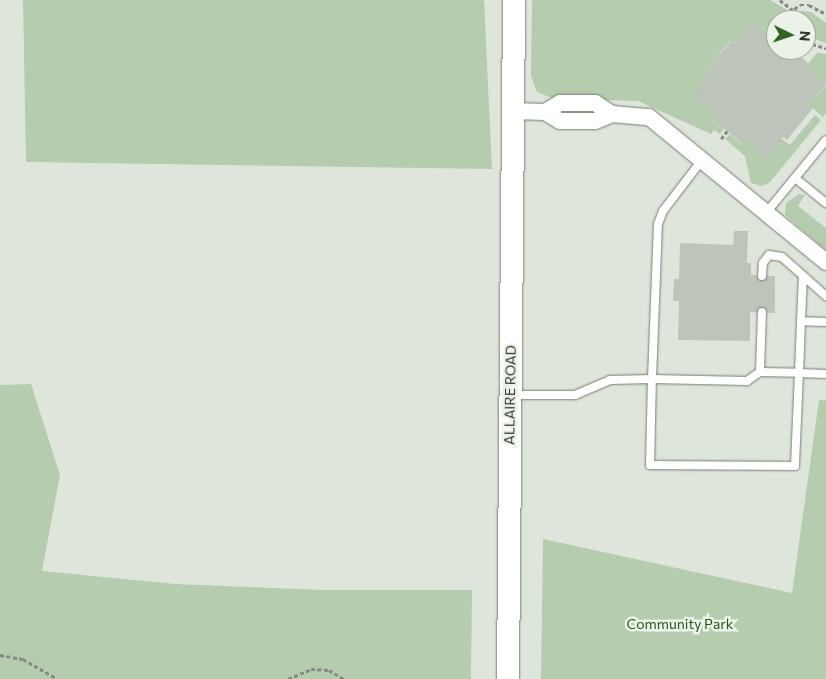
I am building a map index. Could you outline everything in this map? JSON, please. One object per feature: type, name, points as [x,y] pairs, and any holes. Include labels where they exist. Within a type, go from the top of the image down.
[{"type":"main road","name":"ALLAIRE ROAD","points":[[508,679],[514,0]]},
{"type":"street","points":[[513,111],[545,112],[560,103],[595,103],[612,114],[649,118],[826,262]]},
{"type":"lane","points":[[766,212],[826,140]]},
{"type":"lane","points":[[702,160],[663,211],[658,224],[650,465],[795,466],[803,276]]},
{"type":"lane","points":[[795,178],[826,203]]},
{"type":"lane","points":[[762,276],[763,263],[770,255],[782,257],[826,296]]},
{"type":"lane","points":[[760,372],[762,312]]},
{"type":"lane","points":[[801,320],[826,322]]},
{"type":"lane","points":[[510,395],[574,395],[610,380],[747,381],[760,372],[826,374]]},
{"type":"path","points":[[780,0],[793,10],[804,5],[808,0]]},
{"type":"path","points":[[804,5],[826,14]]},
{"type":"path","points":[[721,139],[727,131]]},
{"type":"path","points":[[0,655],[23,659],[57,679]]},
{"type":"path","points":[[288,679],[311,669],[329,670],[344,679]]},
{"type":"green space","points":[[23,0],[484,0],[492,169],[26,162]]},
{"type":"green space","points":[[532,0],[770,0],[787,10],[766,10],[766,34],[752,23],[734,44],[730,41],[706,71],[709,74],[692,96],[713,113],[710,117],[724,129],[720,134],[714,130],[711,134],[638,101],[552,98],[537,92],[531,76]]},
{"type":"green space","points":[[816,16],[826,23],[826,43],[816,40]]},
{"type":"green space","points":[[816,54],[826,54],[826,84],[805,67],[811,60],[816,60]]},
{"type":"green space","points":[[826,85],[826,113],[823,117],[809,105]]},
{"type":"green space","points":[[815,115],[821,120],[770,182],[762,186],[751,183],[745,156],[725,139],[730,134],[741,143],[745,140],[782,139],[790,145]]},
{"type":"green space","points":[[799,194],[805,195],[798,206],[826,228],[826,250],[785,215],[786,203]]},
{"type":"green space","points":[[31,384],[60,475],[42,571],[175,584],[325,590],[472,590],[471,679],[0,679],[0,385]]},
{"type":"green space","name":"Community Park","points":[[819,400],[826,400],[826,679],[541,679],[543,539],[792,593]]},
{"type":"building","points":[[752,22],[766,34],[766,60],[805,60],[808,63],[805,67],[826,84],[809,105],[813,108],[787,140],[783,137],[766,158],[745,140],[742,143],[710,117],[713,113],[692,96],[709,74],[706,71],[731,41],[734,44]]},
{"type":"building","points":[[734,231],[748,231],[747,263],[751,263],[751,275],[775,276],[775,313],[750,312],[750,341],[678,340],[679,301],[673,301],[674,279],[679,279],[680,243],[733,245]]}]
